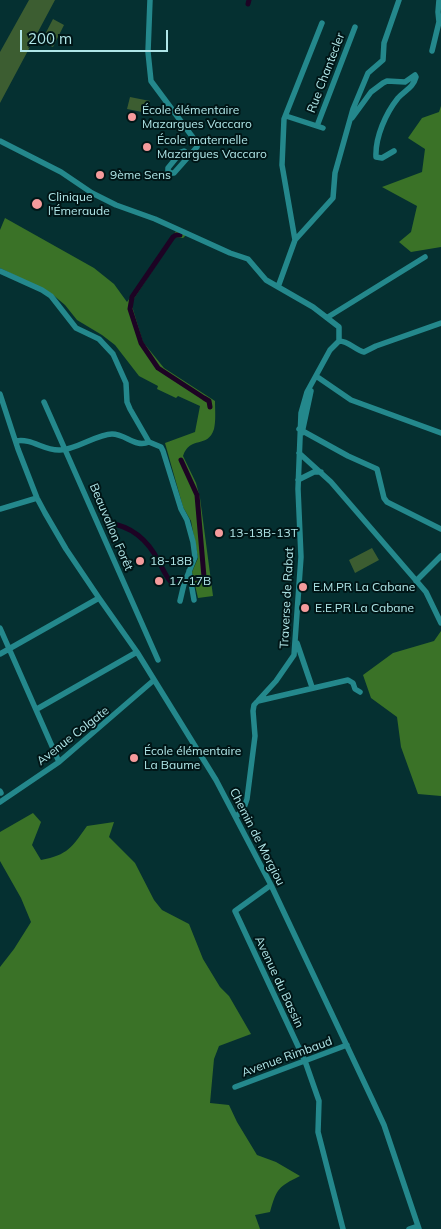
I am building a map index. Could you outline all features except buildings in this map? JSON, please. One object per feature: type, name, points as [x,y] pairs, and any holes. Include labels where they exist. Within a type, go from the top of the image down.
[{"type":"street","points":[[150,0],[148,52],[151,81],[197,142],[197,147],[189,155]]},
{"type":"street","points":[[278,287],[295,240],[333,198],[335,173],[349,123],[368,73],[383,60],[387,36],[399,0]]},
{"type":"street","points":[[432,51],[439,22],[440,0]]},
{"type":"street","points":[[295,240],[282,165],[286,116],[322,23]]},
{"type":"street","name":"Rue Chantecler","points":[[286,116],[320,127],[355,27]]},
{"type":"street","points":[[349,123],[374,90],[387,81],[405,82],[415,75],[412,86],[399,97],[388,114],[379,136],[376,157],[382,158],[394,151]]},
{"type":"street","points":[[0,141],[61,172],[92,193],[248,259],[266,280],[328,317],[339,327],[340,342],[348,343],[359,351],[364,352],[441,323]]},
{"type":"street","points":[[328,317],[425,257]]},
{"type":"street","points":[[0,271],[51,296],[76,328],[99,339],[113,354],[126,383],[128,405],[149,442],[160,447],[163,451],[180,509],[187,520],[195,557],[180,601]]},
{"type":"street","name":"Traverse de Rabat","points":[[236,816],[244,811],[248,799],[254,736],[254,705],[294,655],[300,557],[298,469],[304,401],[330,350],[340,342]]},
{"type":"street","points":[[315,379],[351,400],[441,432]]},
{"type":"street","name":"Chemin de Morgiou","points":[[0,394],[38,498],[66,548],[137,652],[216,780],[271,885],[384,1125],[418,1228]]},
{"type":"street","name":"Beauvallon Forêt","points":[[44,402],[158,660]]},
{"type":"street","points":[[301,429],[348,456],[377,469],[384,498],[387,502],[441,530]]},
{"type":"street","points":[[16,442],[31,441],[52,450],[66,450],[113,434],[136,443],[144,444],[149,442]]},
{"type":"street","points":[[299,453],[426,592],[441,623]]},
{"type":"street","points":[[298,469],[318,472]]},
{"type":"street","points":[[298,480],[318,472]]},
{"type":"street","points":[[0,509],[38,498]]},
{"type":"street","points":[[416,581],[441,556]]},
{"type":"street","points":[[189,571],[194,600]]},
{"type":"street","points":[[0,654],[99,598]]},
{"type":"street","points":[[0,628],[59,762]]},
{"type":"street","points":[[296,640],[312,687]]},
{"type":"street","points":[[36,709],[137,652]]},
{"type":"street","name":"Avenue Colgate","points":[[0,802],[59,762],[154,680]]},
{"type":"street","points":[[258,701],[348,680],[360,692]]},
{"type":"street","name":"Avenue du Bassin","points":[[271,885],[235,911],[305,1061],[318,1101],[318,1132],[343,1229]]},
{"type":"street","name":"Avenue Rimbaud","points":[[235,1087],[347,1045]]},
{"type":"street","points":[[409,1229],[418,1228]]},
{"type":"green space","points":[[29,0],[55,0],[0,103],[0,52]]},
{"type":"green space","points":[[53,19],[64,25],[53,47],[41,42]]},
{"type":"green space","points":[[130,97],[150,101],[147,113],[127,109]]},
{"type":"green space","points":[[441,106],[441,247],[411,252],[399,242],[411,232],[417,206],[382,187],[422,172],[425,149],[408,138],[422,118],[439,112]]},
{"type":"green space","points":[[5,218],[94,268],[114,284],[127,302],[176,231],[186,235],[183,238],[175,237],[133,300],[132,306],[143,342],[164,368],[215,401],[215,423],[211,435],[208,439],[190,446],[183,456],[196,483],[200,498],[213,596],[198,598],[192,572],[198,558],[191,521],[183,507],[165,443],[195,432],[200,406],[157,389],[158,386],[139,376],[115,345],[77,320],[65,305],[52,294],[0,268],[0,230]]},
{"type":"green space","points":[[372,548],[379,560],[355,573],[349,560]]},
{"type":"green space","points":[[441,631],[441,796],[418,794],[401,747],[397,717],[371,698],[363,675],[393,653],[434,641]]},
{"type":"green space","points":[[33,813],[41,822],[32,845],[41,860],[63,853],[87,826],[114,822],[109,837],[135,863],[154,900],[162,910],[189,924],[203,959],[220,987],[229,996],[251,1034],[219,1046],[214,1059],[210,1103],[229,1105],[257,1155],[276,1162],[300,1176],[279,1189],[270,1212],[255,1215],[260,1229],[0,1229],[0,967],[31,922],[21,898],[0,861],[0,832]]},
{"type":"waterway","points":[[248,4],[249,0]]},
{"type":"waterway","points":[[180,235],[173,237],[132,297],[130,309],[141,343],[158,368],[209,401],[210,407]]},
{"type":"waterway","points":[[108,523],[125,527],[138,535],[155,554],[171,582],[204,577],[197,495],[181,460]]},
{"type":"place","name":"École élémentaire Mazargues Vaccaro","points":[[132,117]]},
{"type":"place","name":"École maternelle Mazargues Vaccaro","points":[[147,147]]},
{"type":"place","name":"9ème Sens","points":[[100,175]]},
{"type":"place","name":"Clinique l'Émeraude","points":[[37,204]]},
{"type":"place","name":"13-13B-13T","points":[[219,533]]},
{"type":"place","name":"18-18B","points":[[140,561]]},
{"type":"place","name":"17-17B","points":[[159,581]]},
{"type":"place","name":"E.M.PR La Cabane","points":[[303,587]]},
{"type":"place","name":"E.E.PR La Cabane","points":[[305,608]]},
{"type":"place","name":"École élémentaire La Baume","points":[[134,758]]}]
